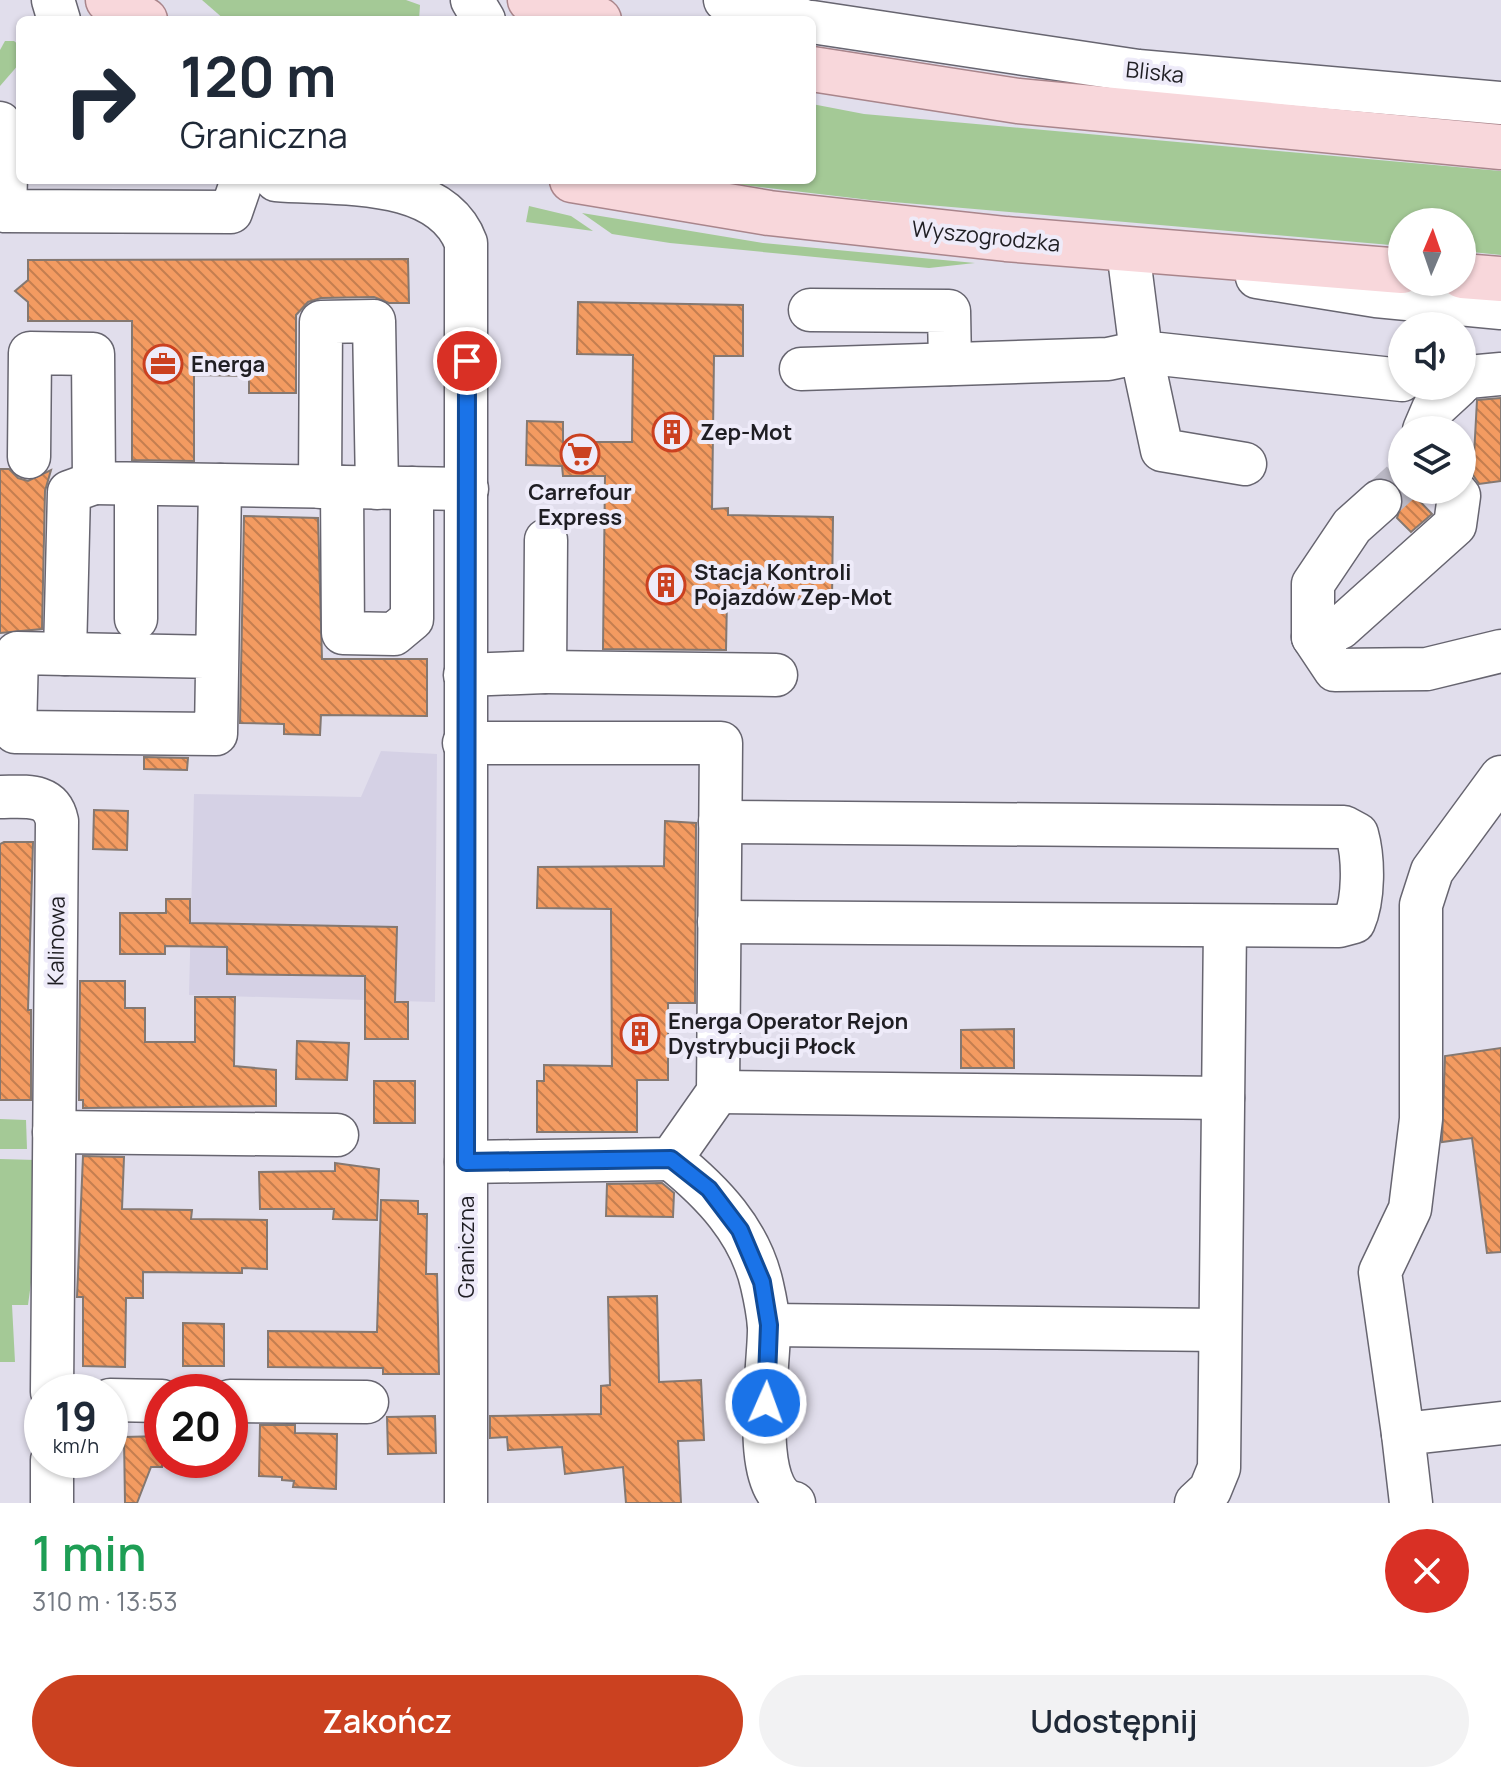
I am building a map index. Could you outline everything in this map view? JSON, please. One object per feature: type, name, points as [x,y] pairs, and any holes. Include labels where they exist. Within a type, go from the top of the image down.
[{"type":"main road","points":[[816,70],[935,91],[1018,101],[1501,147]]},
{"type":"main road","name":"Wyszogrodzka","points":[[621,186],[769,213],[1006,239],[1388,270]]},
{"type":"main road","points":[[1476,277],[1501,279]]},
{"type":"street","points":[[725,0],[787,16]]},
{"type":"street","name":"Bliska","points":[[816,23],[1138,71],[1501,103]]},
{"type":"street","points":[[0,117],[16,104]]},
{"type":"street","points":[[0,123],[16,144]]},
{"type":"street","points":[[16,163],[6,176],[5,211],[231,212],[241,184]]},
{"type":"street","name":"Graniczna","points":[[318,184],[403,192],[442,208],[461,228],[468,266],[464,743],[466,1503]]},
{"type":"street","points":[[1006,239],[1376,296],[1501,308]]},
{"type":"street","points":[[1129,258],[1141,352],[1162,450],[1245,464]]},
{"type":"street","points":[[810,310],[949,311],[950,364]]},
{"type":"street","points":[[801,369],[1108,359],[1141,352],[1388,378]]},
{"type":"street","points":[[29,457],[30,353],[93,354],[94,483]]},
{"type":"street","points":[[65,654],[69,492],[94,483],[467,489]]},
{"type":"street","points":[[136,484],[136,619]]},
{"type":"street","points":[[217,657],[17,653],[15,732],[216,734],[220,485]]},
{"type":"street","points":[[1388,493],[1352,526],[1313,584],[1313,637],[1335,670],[1427,669],[1501,651]]},
{"type":"street","points":[[1313,637],[1340,628],[1455,525],[1458,504]]},
{"type":"street","points":[[545,672],[546,540]]},
{"type":"street","points":[[465,675],[545,672],[776,675]]},
{"type":"street","points":[[464,743],[721,743],[718,1092],[671,1159]]},
{"type":"street","points":[[1411,1503],[1380,1272],[1410,1209],[1421,1119],[1421,905],[1432,871],[1501,777]]},
{"type":"street","name":"Kalinowa","points":[[0,797],[44,800],[54,808],[57,821],[52,1374]]},
{"type":"street","points":[[719,922],[1339,926],[1354,922],[1359,910],[1360,847],[1357,834],[1344,827],[720,822]]},
{"type":"street","points":[[1196,1503],[1210,1490],[1219,1468],[1225,926]]},
{"type":"street","points":[[718,1092],[1223,1098]]},
{"type":"street","points":[[54,1132],[337,1135]]},
{"type":"street","points":[[466,1162],[671,1159],[709,1189],[740,1230],[762,1282],[769,1325],[765,1454],[770,1483],[786,1502],[794,1503]]},
{"type":"street","points":[[769,1325],[1220,1330]]},
{"type":"street","points":[[248,1401],[367,1402]]},
{"type":"street","points":[[1403,1434],[1501,1423]]},
{"type":"street","points":[[52,1478],[52,1503]]},
{"type":"shaded area","points":[[381,751],[437,754],[435,1002],[189,995],[194,794],[361,797]]},
{"type":"green space","points":[[202,0],[406,0],[420,5],[419,16],[220,16]]},
{"type":"green space","points":[[5,41],[16,43],[16,68],[0,86],[0,50]]},
{"type":"green space","points":[[816,105],[864,114],[1501,171],[1501,255],[1476,252],[1476,208],[1388,208],[1388,245],[870,200],[734,184],[816,184]]},
{"type":"green space","points":[[529,206],[571,216],[593,231],[526,222]]},
{"type":"green space","points":[[582,213],[763,243],[975,263],[929,268],[670,243],[612,234]]},
{"type":"green space","points":[[0,1119],[26,1120],[27,1149],[0,1149]]},
{"type":"green space","points":[[0,1159],[36,1160],[35,1253],[28,1305],[12,1305],[15,1362],[0,1362]]},
{"type":"building","name":"Energa","points":[[408,259],[409,303],[389,303],[374,297],[321,298],[308,302],[296,315],[296,393],[249,393],[249,376],[194,375],[194,461],[132,460],[132,321],[28,321],[28,302],[15,291],[28,280],[28,260]]},
{"type":"building","points":[[578,302],[743,305],[743,356],[714,356],[712,509],[728,508],[728,515],[833,517],[832,600],[727,598],[726,650],[603,649],[605,476],[563,476],[562,466],[526,465],[527,421],[563,422],[563,442],[632,442],[633,355],[577,354]]},
{"type":"building","points":[[1501,398],[1501,481],[1479,484],[1476,480],[1477,400]]},
{"type":"building","points":[[0,469],[9,469],[18,478],[28,481],[51,470],[45,491],[42,629],[0,633]]},
{"type":"building","points":[[1402,504],[1422,504],[1432,514],[1411,532],[1397,518]]},
{"type":"building","points":[[244,516],[318,518],[322,659],[427,659],[427,716],[321,715],[320,735],[284,734],[284,724],[240,723]]},
{"type":"building","points":[[144,757],[188,758],[187,770],[144,769]]},
{"type":"building","points":[[94,810],[128,811],[127,850],[93,849]]},
{"type":"building","name":"Energa Operator Rejon Dystrybucji Płock","points":[[665,821],[696,823],[695,1003],[668,1003],[668,1080],[637,1080],[637,1132],[537,1132],[537,1081],[544,1081],[544,1065],[612,1066],[611,909],[537,908],[538,867],[664,866]]},
{"type":"building","points":[[33,842],[28,1010],[31,1010],[31,1100],[0,1100],[0,844]]},
{"type":"building","points":[[166,899],[190,899],[190,923],[397,927],[395,1002],[408,1002],[408,1039],[365,1039],[365,976],[227,974],[227,947],[165,946],[165,954],[120,954],[120,913],[166,913]]},
{"type":"building","points":[[80,981],[125,981],[125,1008],[145,1008],[145,1042],[195,1042],[195,997],[235,997],[234,1066],[276,1070],[276,1106],[83,1108],[83,1100],[79,1100]]},
{"type":"building","points":[[1014,1029],[1014,1068],[961,1068],[961,1030]]},
{"type":"building","points":[[297,1041],[349,1043],[347,1080],[296,1079]]},
{"type":"building","points":[[1501,1048],[1501,1252],[1487,1253],[1472,1138],[1442,1142],[1445,1056]]},
{"type":"building","points":[[374,1081],[415,1081],[415,1123],[374,1123]]},
{"type":"building","points":[[83,1156],[124,1157],[122,1209],[192,1210],[191,1219],[267,1220],[267,1269],[242,1268],[242,1273],[143,1272],[143,1298],[126,1298],[125,1367],[83,1366],[83,1297],[77,1297]]},
{"type":"building","points":[[335,1163],[379,1169],[377,1220],[333,1219],[334,1209],[260,1209],[259,1172],[335,1171]]},
{"type":"building","points":[[662,1183],[674,1193],[673,1217],[606,1216],[607,1184]]},
{"type":"building","points":[[381,1200],[418,1201],[418,1214],[427,1214],[426,1274],[437,1274],[439,1374],[383,1374],[383,1368],[268,1367],[268,1331],[377,1332]]},
{"type":"building","points":[[657,1296],[659,1382],[701,1380],[704,1440],[678,1441],[681,1503],[626,1503],[623,1467],[565,1474],[562,1447],[508,1450],[507,1437],[490,1438],[490,1416],[601,1414],[601,1386],[610,1385],[608,1297]]},
{"type":"building","points":[[183,1323],[224,1324],[224,1366],[183,1366]]},
{"type":"building","points":[[435,1416],[436,1453],[388,1454],[387,1417]]},
{"type":"building","points":[[260,1425],[295,1425],[295,1433],[337,1434],[336,1489],[293,1487],[294,1481],[282,1480],[282,1477],[259,1476]]},
{"type":"building","points":[[144,1436],[144,1478],[147,1478],[137,1503],[125,1503],[128,1437]]},
{"type":"tunnel","points":[[1380,501],[1388,494]]},
{"type":"place","name":"Energa","points":[[163,364]]},
{"type":"place","name":"Zep-Mot","points":[[672,432]]},
{"type":"place","name":"Carrefour Express","points":[[580,454]]},
{"type":"place","name":"Stacja Kontroli Pojazdów Zep-Mot","points":[[666,585]]},
{"type":"place","name":"Energa Operator Rejon Dystrybucji Płock","points":[[640,1034]]},
{"type":"route","points":[[467,361],[464,743],[466,1162],[671,1159],[709,1189],[740,1230],[762,1282],[769,1325],[766,1403]]}]
